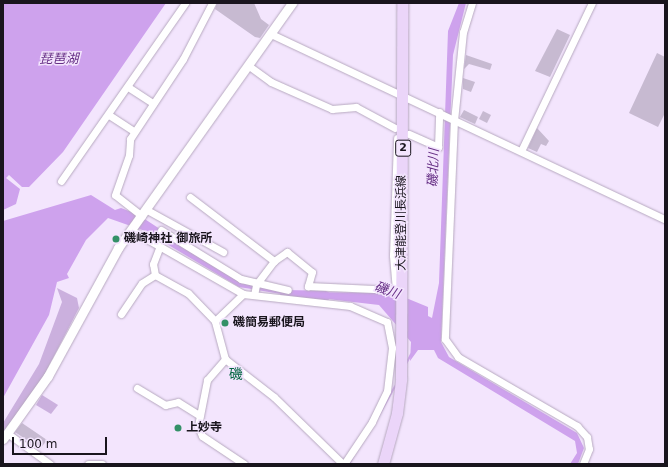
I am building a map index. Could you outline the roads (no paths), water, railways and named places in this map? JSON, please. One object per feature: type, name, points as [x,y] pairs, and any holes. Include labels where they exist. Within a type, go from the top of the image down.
[{"type":"main road","name":"大津能登川長浜線","points":[[383,464],[397,413],[396,348],[401,334],[402,3]]},
{"type":"street","points":[[61,181],[109,115],[185,3]]},
{"type":"street","points":[[212,3],[200,30],[134,131],[114,195],[143,215],[223,252]]},
{"type":"street","points":[[50,464],[5,436],[48,376],[92,290],[131,230],[249,66],[292,3]]},
{"type":"street","points":[[472,3],[463,32],[453,119],[448,347],[499,382],[577,426],[587,437],[589,449],[583,464]]},
{"type":"street","points":[[521,151],[592,3]]},
{"type":"street","points":[[271,34],[402,94],[665,219]]},
{"type":"street","points":[[249,66],[271,82],[332,109],[352,106],[401,133],[438,147],[440,113]]},
{"type":"street","points":[[128,87],[153,103]]},
{"type":"street","points":[[109,115],[134,131]]},
{"type":"street","points":[[255,290],[274,261],[287,252],[312,272],[308,286],[396,290],[393,255],[401,133]]},
{"type":"street","points":[[190,197],[274,261]]},
{"type":"street","points":[[131,230],[243,294]]},
{"type":"street","points":[[155,275],[188,293],[214,321],[225,359],[274,397],[343,464],[372,422],[387,391],[396,348],[387,322],[380,316],[350,306],[255,290],[162,230]]},
{"type":"street","points":[[155,275],[153,264],[160,246]]},
{"type":"street","points":[[121,314],[142,284],[155,275]]},
{"type":"street","points":[[214,321],[243,294],[255,290],[288,290]]},
{"type":"street","points":[[225,359],[207,380],[199,415],[202,436],[244,464]]},
{"type":"street","points":[[137,388],[165,406],[178,402],[199,415]]},
{"type":"street","points":[[88,464],[102,464]]},
{"type":"water","name":"琵琶湖","points":[[3,3],[166,3],[63,152],[29,187],[22,187],[9,175],[6,178],[20,189],[16,204],[3,210]]},
{"type":"water","points":[[459,3],[466,3],[453,55],[441,342],[449,357],[577,433],[584,448],[578,464],[570,464],[577,453],[575,441],[438,358],[434,350],[418,350],[410,361],[411,342],[379,305],[310,297],[310,292],[394,293],[428,307],[428,316],[432,318],[439,283],[448,31]]},
{"type":"water","points":[[91,195],[115,210],[121,208],[137,214],[238,280],[284,292],[299,292],[299,297],[239,287],[145,231],[108,218],[86,240],[67,274],[69,278],[57,282],[49,315],[3,398],[3,221]]},
{"type":"waterway","name":"磯川","points":[[285,295],[324,296]]},
{"type":"waterway","points":[[406,364],[411,354]]},
{"type":"waterway","points":[[378,417],[395,386]]},
{"type":"waterway","points":[[349,464],[354,455]]},
{"type":"place","name":"磯崎神社 御旅所","points":[[116,239]]},
{"type":"place","name":"磯簡易郵便局","points":[[225,323]]},
{"type":"place","name":"上妙寺","points":[[178,428]]},
{"type":"district","name":"磯","points":[[236,374]]},
{"type":"water label","name":"磯北川","points":[[434,168]]}]
